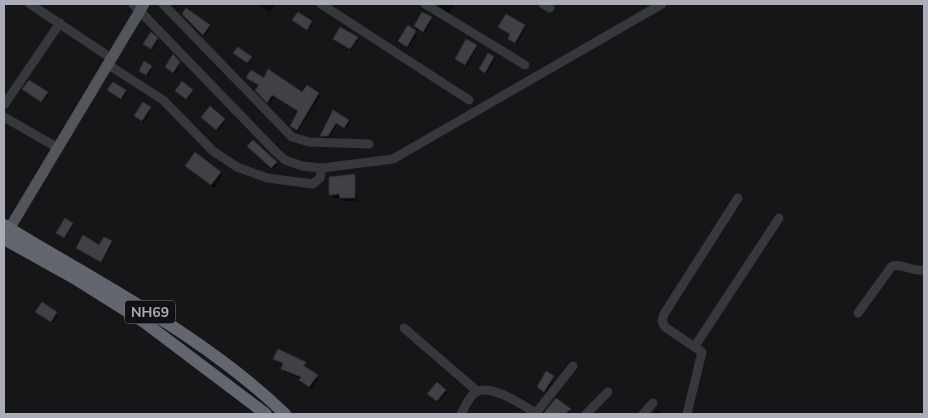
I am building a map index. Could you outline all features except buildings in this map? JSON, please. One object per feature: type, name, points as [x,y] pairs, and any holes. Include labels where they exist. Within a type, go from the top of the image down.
[{"type":"highway","name":"NH69","points":[[5,233],[144,308],[214,355],[280,413]]},
{"type":"highway","name":"NH69","points":[[5,233],[144,322],[266,414]]},
{"type":"main road","points":[[5,233],[58,148],[139,6]]},
{"type":"street","points":[[30,4],[60,23],[163,100],[213,151],[237,167],[267,178],[313,184],[320,178],[322,168]]},
{"type":"street","points":[[162,4],[292,137],[308,142],[369,144]]},
{"type":"street","points":[[321,4],[469,100]]},
{"type":"street","points":[[425,4],[525,65]]},
{"type":"street","points":[[139,6],[274,151],[286,160],[302,166],[322,168],[393,159],[662,4]]},
{"type":"street","points":[[4,105],[60,23]]},
{"type":"street","points":[[4,117],[58,148]]},
{"type":"street","points":[[687,414],[702,361],[702,352],[665,327],[662,321],[664,314],[738,198]]},
{"type":"street","points":[[695,346],[779,218]]},
{"type":"street","points":[[858,313],[892,266],[901,265],[915,271],[924,270]]},
{"type":"street","points":[[404,328],[477,391]]},
{"type":"street","points":[[461,414],[472,395],[477,391],[494,390],[531,413],[573,366]]},
{"type":"street","points":[[586,414],[608,392]]},
{"type":"street","points":[[643,414],[653,403]]}]
